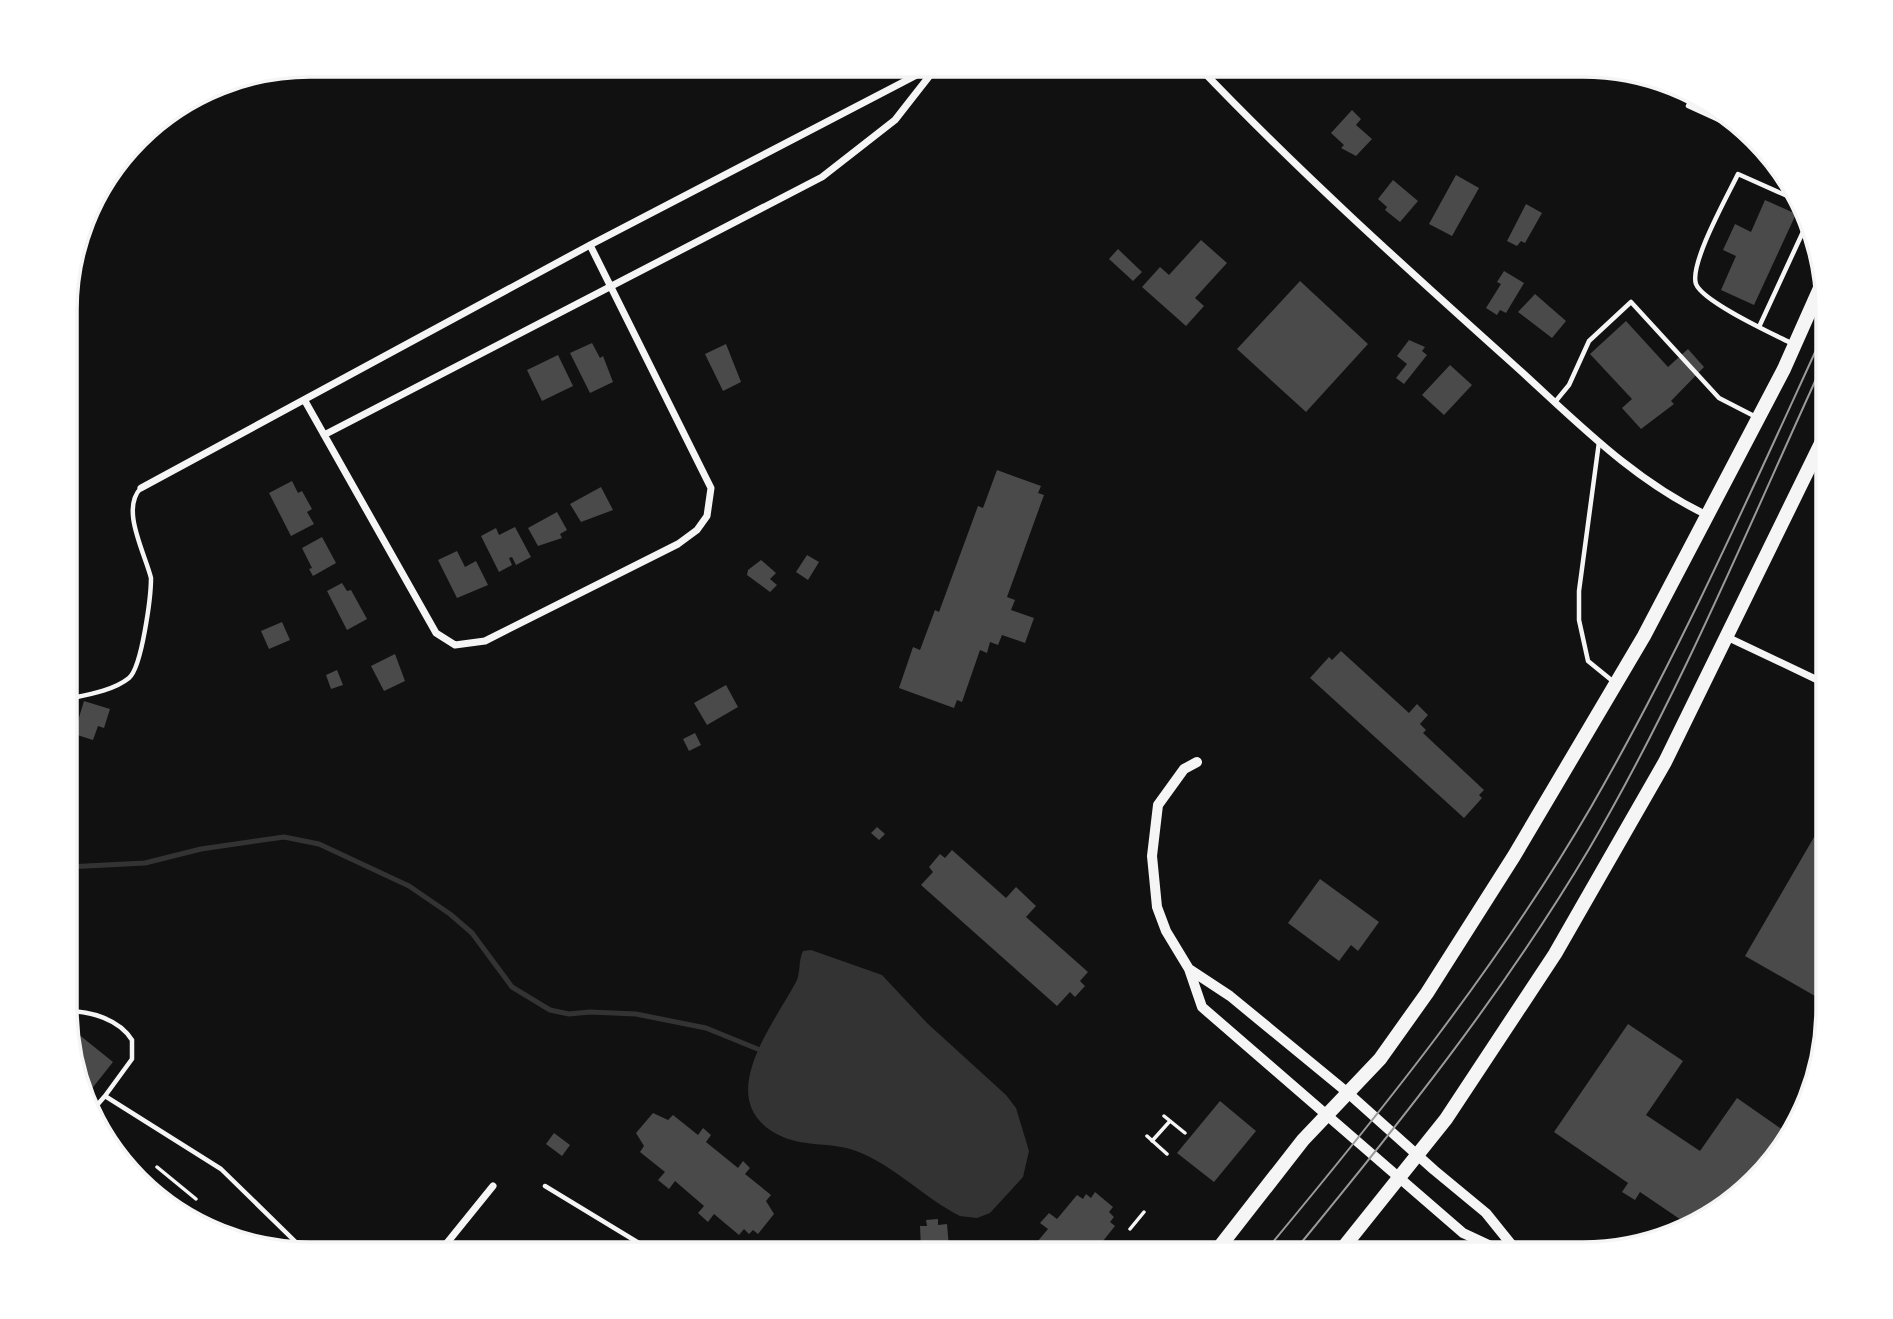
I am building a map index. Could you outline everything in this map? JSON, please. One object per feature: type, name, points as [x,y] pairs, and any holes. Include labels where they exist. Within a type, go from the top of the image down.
[{"type":"main road","points":[[1223,1242],[1303,1140],[1380,1059],[1427,993],[1514,856],[1616,684],[1709,516],[1795,345],[1816,297]]},
{"type":"main road","points":[[1348,1242],[1417,1155],[1508,1030],[1555,954],[1660,772],[1816,454]]},
{"type":"street","points":[[141,488],[590,245],[914,77]]},
{"type":"street","points":[[324,435],[822,177],[895,120],[929,77]]},
{"type":"street","points":[[1209,77],[1320,187],[1599,441],[1656,488],[1709,516]]},
{"type":"street","points":[[305,401],[426,617],[436,633],[455,645],[485,641],[643,564],[696,530],[707,516],[710,503],[709,480],[590,245]]},
{"type":"street","points":[[1727,637],[1816,679]]},
{"type":"street","points":[[1198,761],[1184,769],[1158,805],[1152,847],[1157,907],[1166,931],[1189,969],[1195,993],[1209,1015],[1366,1146],[1463,1233],[1482,1242]]},
{"type":"street","points":[[1189,969],[1230,996],[1348,1093],[1486,1213],[1509,1242]]},
{"type":"street","points":[[448,1242],[493,1186]]},
{"type":"lane","points":[[1689,103],[1688,106],[1716,119]]},
{"type":"lane","points":[[1785,195],[1738,174],[1699,259],[1696,282],[1703,292],[1759,327],[1795,345]]},
{"type":"lane","points":[[1759,327],[1804,236]]},
{"type":"lane","points":[[1555,402],[1569,385],[1589,341],[1632,302],[1719,398],[1759,418]]},
{"type":"lane","points":[[1599,441],[1579,591],[1579,620],[1588,661],[1616,684]]},
{"type":"lane","points":[[77,697],[100,691],[127,679],[134,670],[148,619],[151,589],[151,578],[132,510],[135,495],[141,488]]},
{"type":"lane","points":[[77,1012],[113,1023],[132,1040],[132,1059],[98,1104]]},
{"type":"lane","points":[[105,1096],[220,1168],[296,1242]]},
{"type":"lane","points":[[545,1186],[637,1242]]},
{"type":"path","points":[[1164,1116],[1185,1133]]},
{"type":"path","points":[[1152,1141],[1170,1121]]},
{"type":"path","points":[[1147,1136],[1167,1154]]},
{"type":"path","points":[[157,1167],[196,1199]]},
{"type":"path","points":[[1130,1229],[1144,1212]]},
{"type":"shaded area","points":[[811,950],[882,975],[927,1023],[1006,1095],[1016,1108],[1029,1151],[1023,1177],[990,1213],[977,1218],[960,1216],[870,1157],[838,1146],[792,1140],[761,1123],[750,1105],[748,1085],[753,1064],[773,1021],[796,982],[803,951]]},
{"type":"building","points":[[1352,110],[1361,119],[1356,125],[1372,139],[1356,156],[1341,148],[1344,145],[1331,133]]},
{"type":"building","points":[[1456,175],[1479,188],[1452,236],[1429,224]]},
{"type":"building","points":[[1393,180],[1418,201],[1400,222],[1385,210],[1387,207],[1378,199]]},
{"type":"building","points":[[1765,200],[1795,215],[1754,305],[1721,290],[1736,256],[1723,250],[1735,224],[1751,232]]},
{"type":"building","points":[[1526,204],[1542,213],[1525,243],[1521,241],[1517,246],[1507,241]]},
{"type":"building","points":[[1201,240],[1227,263],[1195,298],[1204,306],[1186,326],[1142,287],[1160,267],[1169,275]]},
{"type":"building","points":[[1118,249],[1142,272],[1133,281],[1109,259]]},
{"type":"building","points":[[1504,271],[1524,283],[1506,313],[1500,310],[1497,315],[1486,308],[1501,284],[1497,282]]},
{"type":"building","points":[[1300,281],[1368,344],[1306,412],[1237,349]]},
{"type":"building","points":[[1535,294],[1566,321],[1552,338],[1518,312]]},
{"type":"building","points":[[1626,321],[1668,367],[1688,349],[1704,367],[1671,401],[1674,404],[1641,429],[1622,408],[1632,399],[1590,354]]},
{"type":"building","points":[[1409,340],[1425,347],[1422,351],[1427,355],[1404,384],[1396,378],[1407,364],[1397,356]]},
{"type":"building","points":[[592,343],[600,358],[603,356],[613,382],[590,393],[570,353]]},
{"type":"building","points":[[726,344],[741,382],[723,391],[705,354]]},
{"type":"building","points":[[558,355],[573,386],[542,401],[527,370]]},
{"type":"building","points":[[1450,365],[1472,385],[1444,415],[1422,395]]},
{"type":"building","points":[[997,470],[1041,486],[1038,493],[1044,495],[1007,597],[1015,600],[1011,610],[1034,618],[1025,643],[1002,635],[998,645],[990,642],[987,653],[980,650],[962,702],[957,700],[954,708],[899,688],[913,647],[920,650],[935,610],[939,612],[978,506],[983,508]]},
{"type":"building","points":[[292,481],[298,493],[302,491],[312,509],[307,512],[314,524],[291,536],[269,493]]},
{"type":"building","points":[[601,487],[613,510],[581,522],[570,504]]},
{"type":"building","points":[[557,512],[567,530],[560,534],[562,538],[538,546],[528,528]]},
{"type":"building","points":[[515,527],[531,557],[516,565],[512,557],[509,558],[512,565],[499,572],[481,536],[496,528],[499,535]]},
{"type":"building","points":[[322,537],[336,563],[313,576],[302,548]]},
{"type":"building","points":[[457,551],[465,567],[476,561],[488,585],[457,598],[438,560]]},
{"type":"building","points":[[807,555],[819,562],[808,580],[796,572]]},
{"type":"building","points":[[761,560],[776,573],[770,579],[777,585],[770,592],[747,575],[748,570]]},
{"type":"building","points":[[342,583],[347,591],[351,590],[367,619],[347,630],[327,591]]},
{"type":"building","points":[[282,622],[290,640],[269,649],[261,631]]},
{"type":"building","points":[[1341,651],[1409,713],[1417,704],[1428,715],[1420,724],[1426,730],[1423,733],[1484,790],[1479,795],[1482,798],[1464,818],[1310,678],[1329,657],[1332,660]]},
{"type":"building","points":[[395,654],[405,681],[384,691],[371,666]]},
{"type":"building","points":[[337,670],[343,685],[331,689],[326,675]]},
{"type":"building","points":[[726,685],[738,707],[707,725],[694,703]]},
{"type":"building","points":[[84,701],[110,709],[104,728],[98,726],[93,740],[77,735],[77,724]]},
{"type":"building","points":[[695,733],[701,745],[689,751],[683,739]]},
{"type":"building","points":[[877,827],[885,834],[879,840],[871,833]]},
{"type":"building","points":[[1816,834],[1815,996],[1745,956]]},
{"type":"building","points":[[952,850],[1006,898],[1016,887],[1036,906],[1026,917],[1088,972],[1080,981],[1085,986],[1075,997],[1070,992],[1057,1006],[921,885],[933,872],[929,867],[940,854],[945,858]]},
{"type":"building","points":[[1320,879],[1379,922],[1358,951],[1351,945],[1339,961],[1288,923]]},
{"type":"building","points":[[1628,1024],[1683,1061],[1646,1115],[1700,1151],[1737,1098],[1782,1130],[1758,1163],[1737,1184],[1712,1203],[1681,1220],[1640,1192],[1635,1200],[1622,1192],[1628,1183],[1554,1132]]},
{"type":"building","points":[[78,1034],[113,1062],[91,1089]]},
{"type":"building","points":[[1220,1101],[1256,1131],[1214,1182],[1177,1153]]},
{"type":"building","points":[[653,1113],[668,1120],[673,1115],[698,1135],[703,1128],[711,1135],[706,1142],[738,1168],[743,1161],[750,1168],[745,1174],[771,1195],[766,1201],[774,1214],[758,1234],[753,1230],[749,1234],[744,1229],[739,1235],[714,1214],[708,1222],[698,1213],[704,1206],[675,1181],[669,1189],[658,1180],[665,1172],[640,1152],[644,1146],[636,1133]]},
{"type":"building","points":[[554,1133],[570,1145],[562,1156],[546,1144]]},
{"type":"building","points":[[1095,1192],[1113,1207],[1109,1212],[1114,1217],[1110,1222],[1115,1226],[1102,1242],[1037,1242],[1048,1229],[1040,1223],[1049,1213],[1057,1219],[1077,1195],[1083,1199],[1086,1194],[1091,1198]]},
{"type":"building","points":[[938,1219],[938,1225],[947,1224],[949,1242],[921,1242],[920,1226],[927,1226],[926,1220]]},
{"type":"waterway","points":[[77,866],[145,863],[201,849],[284,837],[319,844],[409,886],[450,914],[472,933],[512,987],[550,1010],[569,1014],[636,1014],[706,1028],[765,1052]]},
{"type":"tram line","points":[[1273,1242],[1351,1147],[1477,981],[1517,924],[1591,807],[1686,629],[1816,350]]},
{"type":"tram line","points":[[1302,1242],[1410,1107],[1485,1007],[1556,903],[1589,849],[1623,789],[1685,666],[1816,380]]}]
